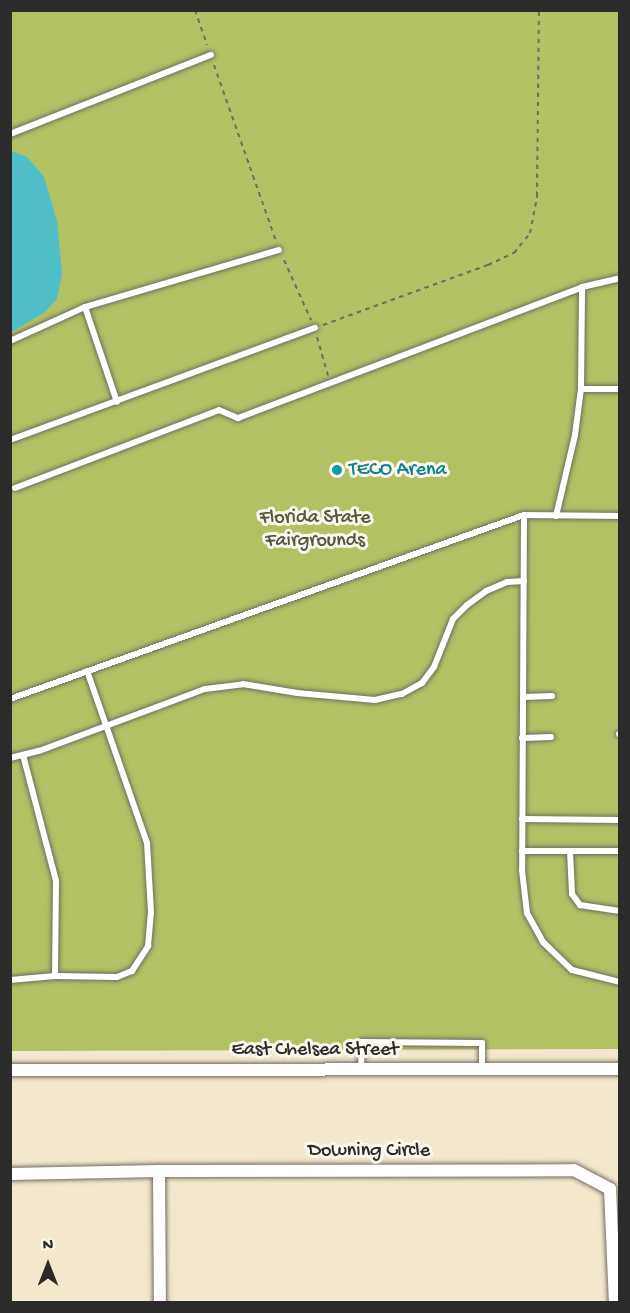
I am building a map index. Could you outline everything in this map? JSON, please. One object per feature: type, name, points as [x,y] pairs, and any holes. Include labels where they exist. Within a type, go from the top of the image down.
[{"type":"street","name":"East Chelsea Street","points":[[10,1070],[620,1069]]},
{"type":"street","name":"Downing Circle","points":[[10,1174],[159,1171],[574,1170],[610,1189],[615,1302]]},
{"type":"street","points":[[159,1171],[160,1302]]},
{"type":"lane","points":[[10,134],[211,55]]},
{"type":"lane","points":[[10,341],[85,307],[279,250]]},
{"type":"lane","points":[[15,488],[219,410],[238,418],[582,287],[620,278]]},
{"type":"lane","points":[[556,516],[575,435],[581,389],[582,287]]},
{"type":"lane","points":[[85,307],[117,402]]},
{"type":"lane","points":[[10,441],[315,328]]},
{"type":"lane","points":[[581,389],[620,389]]},
{"type":"lane","points":[[524,516],[522,851],[527,913],[543,942],[572,970],[620,982]]},
{"type":"lane","points":[[10,699],[524,516],[620,516]]},
{"type":"lane","points":[[10,758],[107,726],[205,689],[243,684],[345,699],[375,700],[402,694],[422,683],[435,667],[453,619],[467,605],[486,591],[507,582],[524,581]]},
{"type":"lane","points":[[10,980],[55,976],[117,977],[132,971],[148,946],[151,912],[147,843],[87,671]]},
{"type":"lane","points":[[523,697],[552,696]]},
{"type":"lane","points":[[522,738],[551,737]]},
{"type":"lane","points":[[23,755],[56,881],[55,976]]},
{"type":"lane","points":[[522,819],[620,820]]},
{"type":"lane","points":[[522,851],[620,851]]},
{"type":"lane","points":[[570,851],[572,894],[580,905],[620,911]]},
{"type":"lane","points":[[361,1070],[362,1042],[482,1043],[482,1069]]},
{"type":"path","points":[[195,10],[279,250],[315,328],[330,383]]},
{"type":"path","points":[[315,328],[488,265],[514,253],[530,233],[537,196],[539,10]]},
{"type":"green space","name":"Florida State Fairgrounds","points":[[10,11],[619,11],[619,1049],[11,1051]]},
{"type":"water","points":[[11,151],[27,157],[44,177],[57,221],[62,274],[57,299],[44,313],[13,331],[10,331]]},
{"type":"place","name":"TECO Arena","points":[[337,470]]}]
